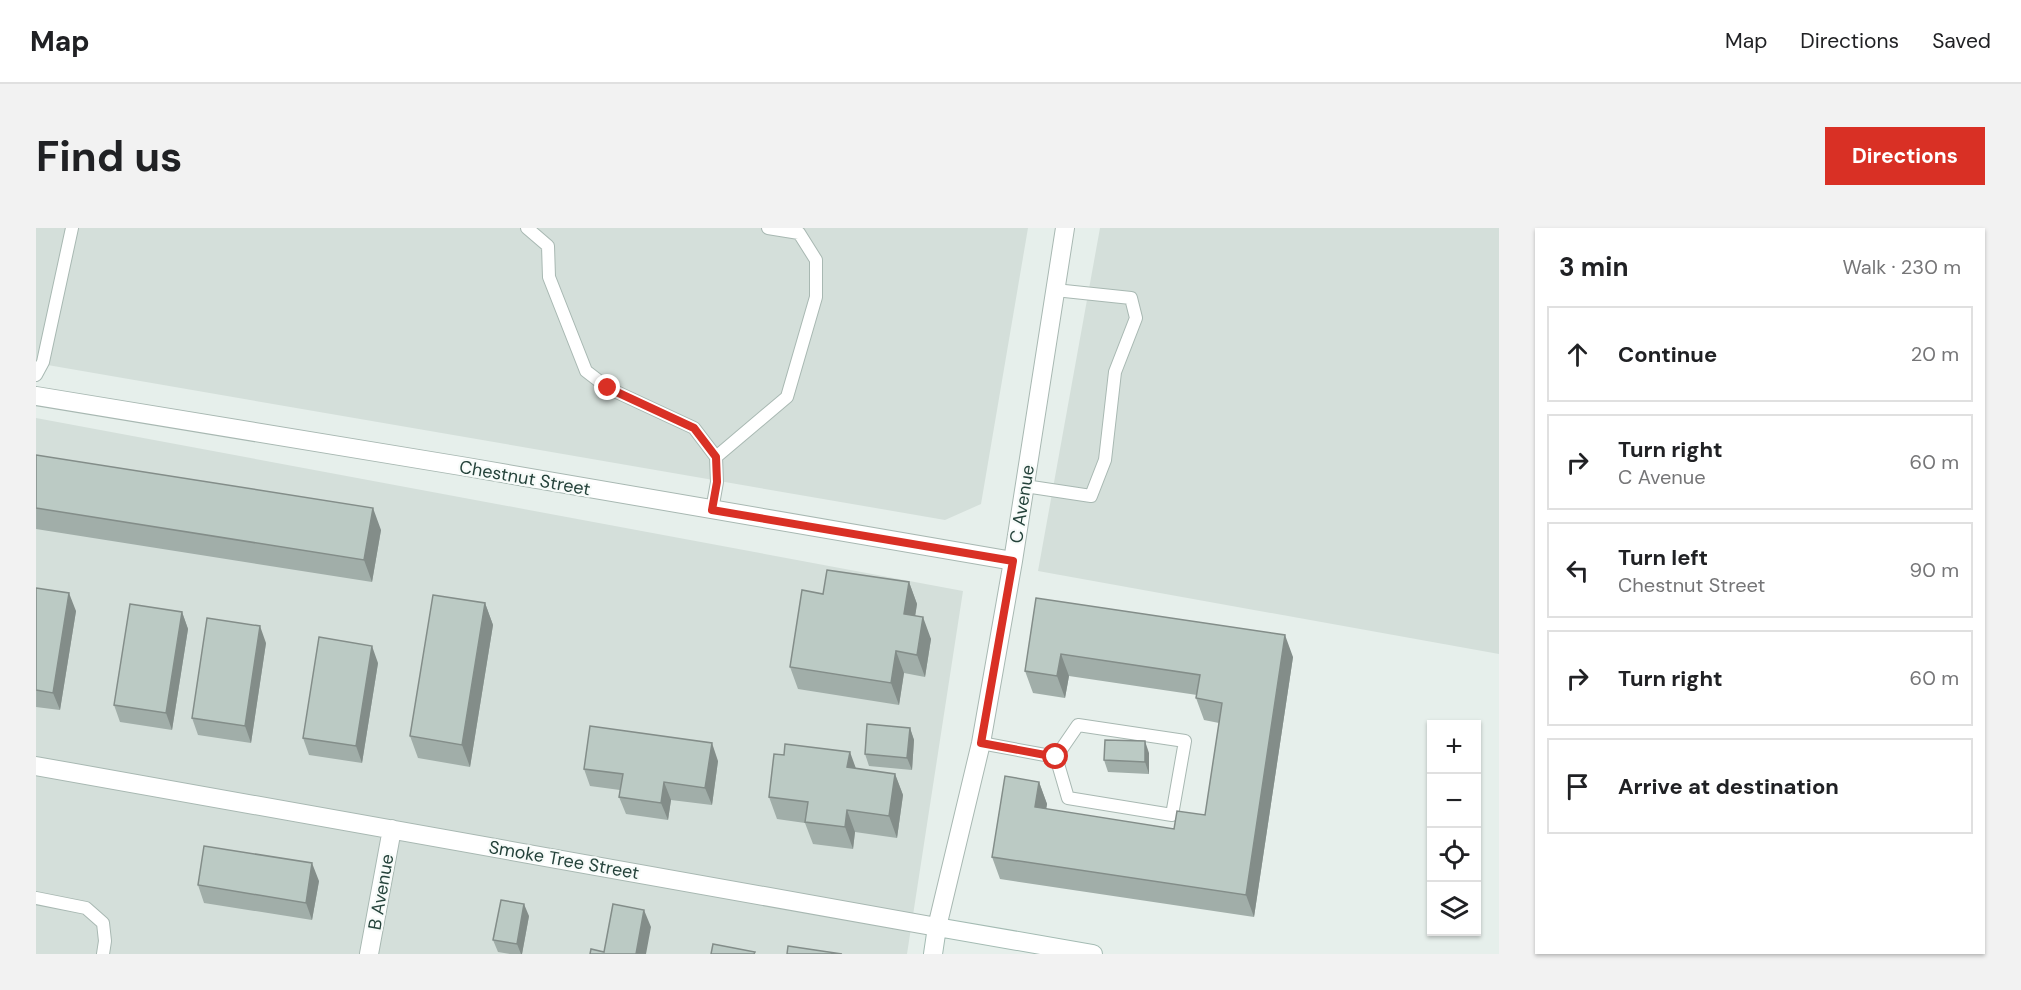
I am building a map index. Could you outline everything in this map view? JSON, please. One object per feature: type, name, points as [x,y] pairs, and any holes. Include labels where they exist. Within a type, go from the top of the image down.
[{"type":"street","name":"C Avenue","points":[[933,954],[937,927],[981,743],[1013,561],[1065,228]]},
{"type":"street","name":"Chestnut Street","points":[[36,396],[1013,561]]},
{"type":"street","name":"Smoke Tree Street","points":[[36,766],[1093,954]]},
{"type":"street","name":"B Avenue","points":[[369,954],[392,830]]},
{"type":"lane","points":[[36,375],[43,362],[72,228]]},
{"type":"lane","points":[[527,228],[548,246],[549,277],[586,371],[608,388],[694,428],[716,457],[717,482],[712,510]]},
{"type":"lane","points":[[716,457],[787,397],[816,297],[816,260],[799,233],[768,228]]},
{"type":"lane","points":[[1025,486],[1091,496],[1105,460],[1115,372],[1136,318],[1131,298],[1055,290]]},
{"type":"lane","points":[[1078,725],[1185,741],[1172,815],[1068,798],[1056,757],[1078,725]]},
{"type":"lane","points":[[981,743],[1056,757]]},
{"type":"lane","points":[[36,897],[86,908],[104,923],[103,954]]},
{"type":"shaded area","points":[[36,228],[1028,228],[981,504],[945,520],[36,363]]},
{"type":"shaded area","points":[[1100,228],[1499,228],[1499,654],[1038,571]]},
{"type":"shaded area","points":[[36,418],[963,591],[907,954],[36,954]]},
{"type":"building","points":[[36,455],[373,508],[364,560],[36,508]]},
{"type":"building","points":[[827,570],[909,582],[904,614],[923,617],[917,655],[896,651],[891,683],[790,667],[802,590],[823,594]]},
{"type":"building","points":[[36,588],[69,593],[53,693],[36,690]]},
{"type":"building","points":[[433,595],[485,603],[462,745],[410,736]]},
{"type":"building","points":[[1036,598],[1285,635],[1246,895],[992,857],[1005,776],[1039,782],[1035,807],[1174,829],[1177,811],[1205,815],[1222,703],[1196,698],[1200,675],[1061,654],[1057,676],[1025,671]]},
{"type":"building","points":[[130,604],[182,612],[166,713],[114,705]]},
{"type":"building","points":[[207,618],[260,626],[245,726],[192,718]]},
{"type":"building","points":[[319,637],[372,646],[356,746],[303,738]]},
{"type":"building","points":[[867,724],[910,728],[907,758],[865,754]]},
{"type":"building","points":[[590,726],[712,743],[705,788],[664,782],[661,803],[619,797],[623,774],[584,769]]},
{"type":"building","points":[[1105,740],[1145,741],[1145,762],[1104,760]]},
{"type":"building","points":[[785,744],[850,752],[847,767],[895,774],[889,816],[847,810],[845,827],[805,822],[808,802],[769,797],[774,754],[784,755]]},
{"type":"building","points":[[204,846],[312,863],[306,903],[198,885]]},
{"type":"building","points":[[501,900],[524,904],[517,944],[493,940]]},
{"type":"building","points":[[613,904],[644,910],[636,954],[590,954],[591,949],[604,952]]},
{"type":"building","points":[[713,944],[755,952],[754,954],[711,954]]},
{"type":"building","points":[[788,946],[842,954],[787,954]]},
{"type":"route","points":[[608,388],[694,428],[716,457],[717,482],[712,510],[1013,561],[981,743],[1056,757]]}]
